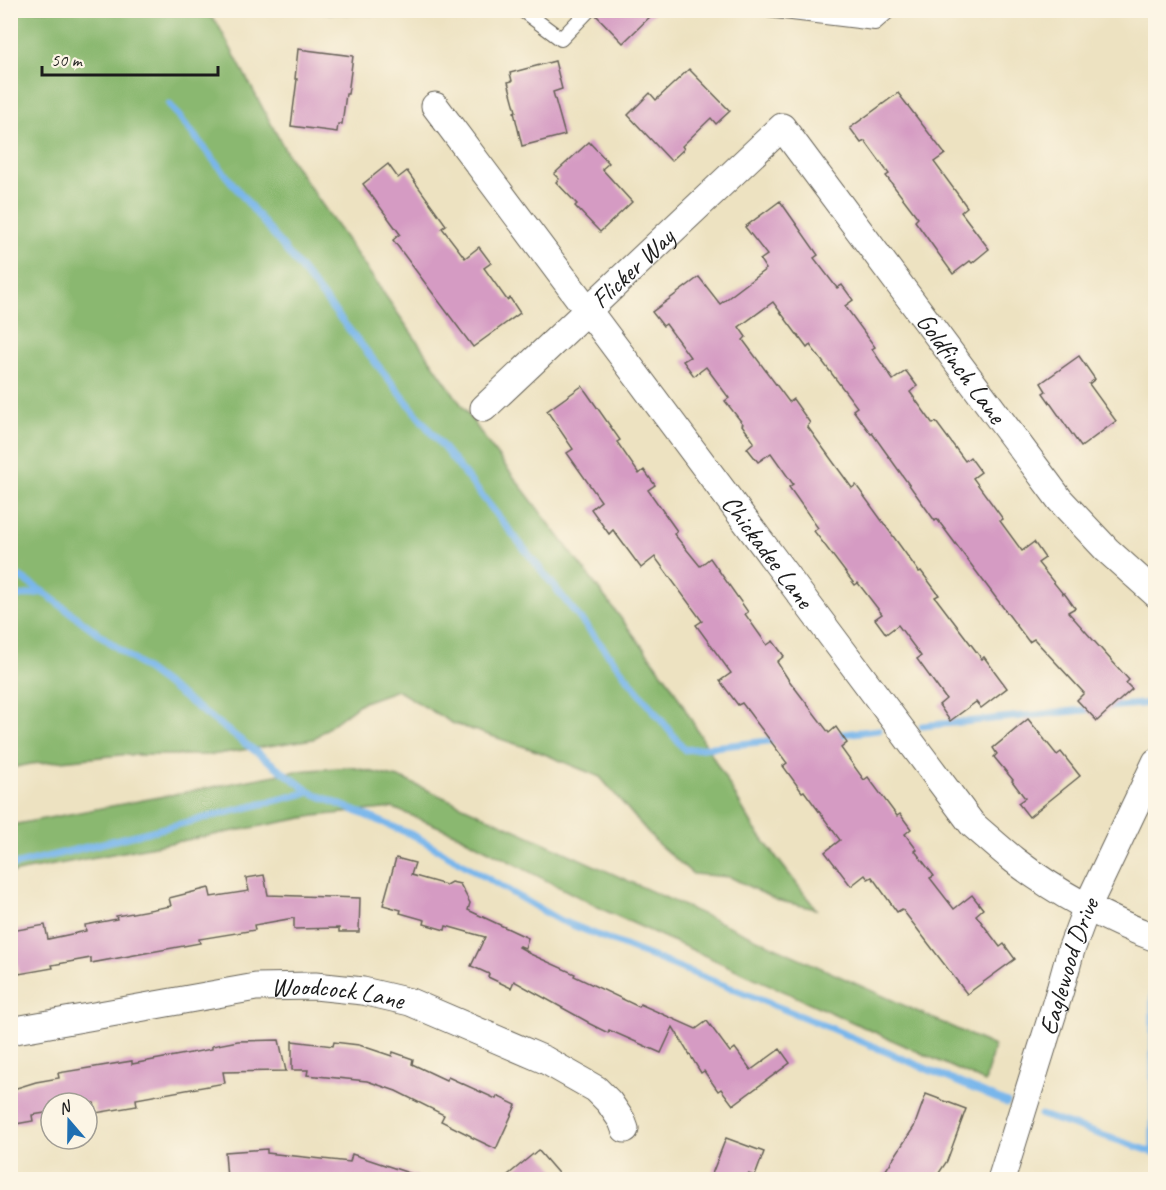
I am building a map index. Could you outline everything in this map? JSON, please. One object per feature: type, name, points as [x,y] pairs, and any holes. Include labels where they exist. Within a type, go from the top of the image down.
[{"type":"street","name":"Chickadee Lane","points":[[435,106],[972,824],[1014,860],[1060,892],[1129,928],[1155,938]]},
{"type":"street","name":"Flicker Way","points":[[484,408],[782,127]]},
{"type":"street","name":"Goldfinch Lane","points":[[782,127],[1060,500],[1107,550],[1155,594]]},
{"type":"street","name":"Eaglewood Drive","points":[[1001,1179],[1071,950],[1087,907],[1155,762]]},
{"type":"street","name":"Woodcock Lane","points":[[10,1031],[256,987],[315,986],[363,991],[410,1002],[545,1060],[596,1089],[609,1102],[622,1121],[625,1130]]},
{"type":"lane","points":[[522,10],[561,39],[589,10]]},
{"type":"lane","points":[[767,10],[875,23],[890,10]]},
{"type":"green space","points":[[11,10],[203,11],[217,23],[289,157],[488,443],[670,683],[754,828],[816,909],[776,900],[730,877],[693,874],[658,844],[600,777],[537,751],[452,723],[397,690],[361,703],[313,739],[211,755],[121,755],[11,768]]},
{"type":"green space","points":[[351,767],[403,779],[994,1046],[985,1082],[606,911],[454,833],[393,808],[314,816],[11,873],[11,825],[297,771]]},
{"type":"water","points":[[457,10],[461,18],[309,12]]},
{"type":"building","points":[[598,10],[657,10],[623,43],[596,15]]},
{"type":"building","points":[[298,49],[353,56],[342,124],[338,124],[337,132],[291,126]]},
{"type":"building","points":[[555,61],[562,89],[553,92],[565,135],[522,146],[508,82],[512,81],[510,73]]},
{"type":"building","points":[[689,69],[730,111],[716,124],[711,118],[682,146],[684,149],[671,161],[628,115],[650,93],[656,100]]},
{"type":"building","points":[[898,93],[945,154],[934,162],[967,207],[961,212],[989,249],[972,263],[970,261],[953,274],[915,221],[918,218],[886,176],[889,174],[865,141],[861,143],[850,128]]},
{"type":"building","points":[[589,142],[609,163],[602,169],[632,202],[600,232],[575,206],[577,204],[556,182],[559,179],[554,174]]},
{"type":"building","points":[[388,164],[398,178],[407,171],[446,225],[442,228],[465,258],[479,247],[491,263],[484,268],[507,300],[510,298],[520,313],[473,347],[393,240],[400,234],[363,184]]},
{"type":"building","points":[[780,201],[818,255],[814,258],[837,288],[842,285],[853,300],[845,306],[875,347],[872,349],[893,380],[906,371],[917,386],[910,392],[933,424],[936,422],[965,461],[970,457],[981,472],[973,478],[1003,519],[1000,521],[1022,551],[1034,542],[1045,558],[1038,563],[1075,608],[1068,612],[1129,680],[1126,683],[1132,689],[1097,721],[1077,700],[1084,693],[1034,639],[1029,642],[853,410],[857,407],[810,345],[807,348],[773,302],[739,327],[746,337],[743,340],[789,402],[793,399],[810,423],[807,426],[852,488],[856,485],[919,572],[921,571],[939,595],[935,597],[1007,688],[981,708],[976,702],[950,721],[939,705],[946,699],[917,659],[921,656],[898,625],[886,634],[875,619],[882,614],[858,583],[855,585],[814,531],[818,528],[789,487],[793,484],[771,453],[758,462],[747,448],[754,442],[725,401],[729,398],[706,367],[694,376],[683,361],[690,357],[666,324],[663,326],[652,312],[699,277],[720,304],[766,269],[760,260],[767,255],[745,227]]},
{"type":"building","points":[[1079,356],[1095,379],[1089,384],[1116,421],[1081,447],[1043,393],[1046,391],[1041,383]]},
{"type":"building","points":[[582,386],[620,440],[617,442],[639,474],[644,470],[655,485],[648,490],[677,531],[674,534],[700,566],[710,558],[748,612],[745,614],[767,645],[773,641],[784,656],[777,662],[788,679],[829,733],[836,727],[847,743],[841,748],[864,780],[868,777],[897,816],[900,814],[911,829],[905,834],[934,876],[930,878],[954,909],[972,895],[983,909],[976,915],[1000,947],[1004,944],[1015,959],[967,994],[902,909],[897,912],[872,877],[868,879],[865,875],[851,886],[825,852],[840,840],[783,766],[787,763],[742,703],[738,705],[720,681],[731,673],[696,625],[702,621],[655,557],[641,568],[613,530],[609,534],[591,509],[601,501],[567,453],[573,449],[547,411]]},
{"type":"building","points":[[1028,719],[1057,755],[1061,752],[1080,776],[1029,817],[1018,803],[1025,798],[994,757],[997,754],[993,748]]},
{"type":"building","points":[[396,858],[415,863],[411,875],[446,885],[451,882],[460,884],[470,903],[468,910],[528,938],[525,948],[519,947],[528,953],[639,1007],[640,1004],[696,1029],[707,1021],[730,1052],[735,1048],[751,1070],[780,1049],[790,1063],[733,1105],[721,1089],[718,1091],[704,1071],[701,1073],[673,1027],[661,1053],[609,1030],[608,1033],[514,981],[511,988],[471,966],[485,937],[446,926],[445,930],[424,924],[425,920],[400,913],[401,910],[383,905]]},
{"type":"building","points":[[264,875],[268,895],[360,898],[359,932],[339,932],[339,928],[294,929],[294,918],[254,925],[255,930],[199,939],[200,943],[91,963],[91,958],[19,974],[11,931],[45,925],[48,939],[86,931],[85,925],[117,919],[116,916],[171,906],[169,898],[209,888],[211,897],[249,891],[246,878]]},
{"type":"building","points":[[279,1040],[286,1071],[223,1072],[225,1083],[136,1099],[137,1106],[99,1112],[99,1091],[39,1091],[39,1114],[32,1115],[33,1121],[10,1125],[10,1090],[59,1078],[58,1073],[132,1061],[132,1064],[212,1049],[212,1046],[238,1041]]},
{"type":"building","points":[[292,1041],[333,1046],[334,1042],[359,1045],[392,1056],[393,1052],[413,1059],[412,1064],[446,1080],[448,1077],[496,1099],[497,1096],[516,1105],[496,1149],[441,1121],[444,1115],[396,1091],[367,1081],[307,1075],[308,1070],[292,1070]]},
{"type":"building","points":[[926,1094],[966,1109],[947,1161],[935,1179],[880,1179],[914,1127]]},
{"type":"building","points":[[726,1138],[764,1152],[755,1176],[748,1174],[746,1179],[710,1179]]},
{"type":"building","points":[[267,1149],[267,1153],[350,1162],[352,1154],[418,1176],[417,1179],[227,1179],[225,1152]]},
{"type":"building","points":[[538,1150],[563,1179],[503,1179]]},
{"type":"waterway","points":[[169,104],[685,750],[778,740]]},
{"type":"waterway","points":[[10,571],[43,592],[310,792],[415,836],[557,919],[816,1022],[1007,1103]]},
{"type":"waterway","points":[[10,598],[43,592]]},
{"type":"waterway","points":[[1105,707],[1154,703],[1154,729]]},
{"type":"waterway","points":[[922,726],[1094,709]]},
{"type":"waterway","points":[[834,735],[879,730]]},
{"type":"waterway","points":[[10,866],[310,792]]},
{"type":"waterway","points":[[1154,801],[1154,918]]},
{"type":"waterway","points":[[1153,958],[1153,1153]]},
{"type":"waterway","points":[[1041,1115],[1156,1153]]}]
